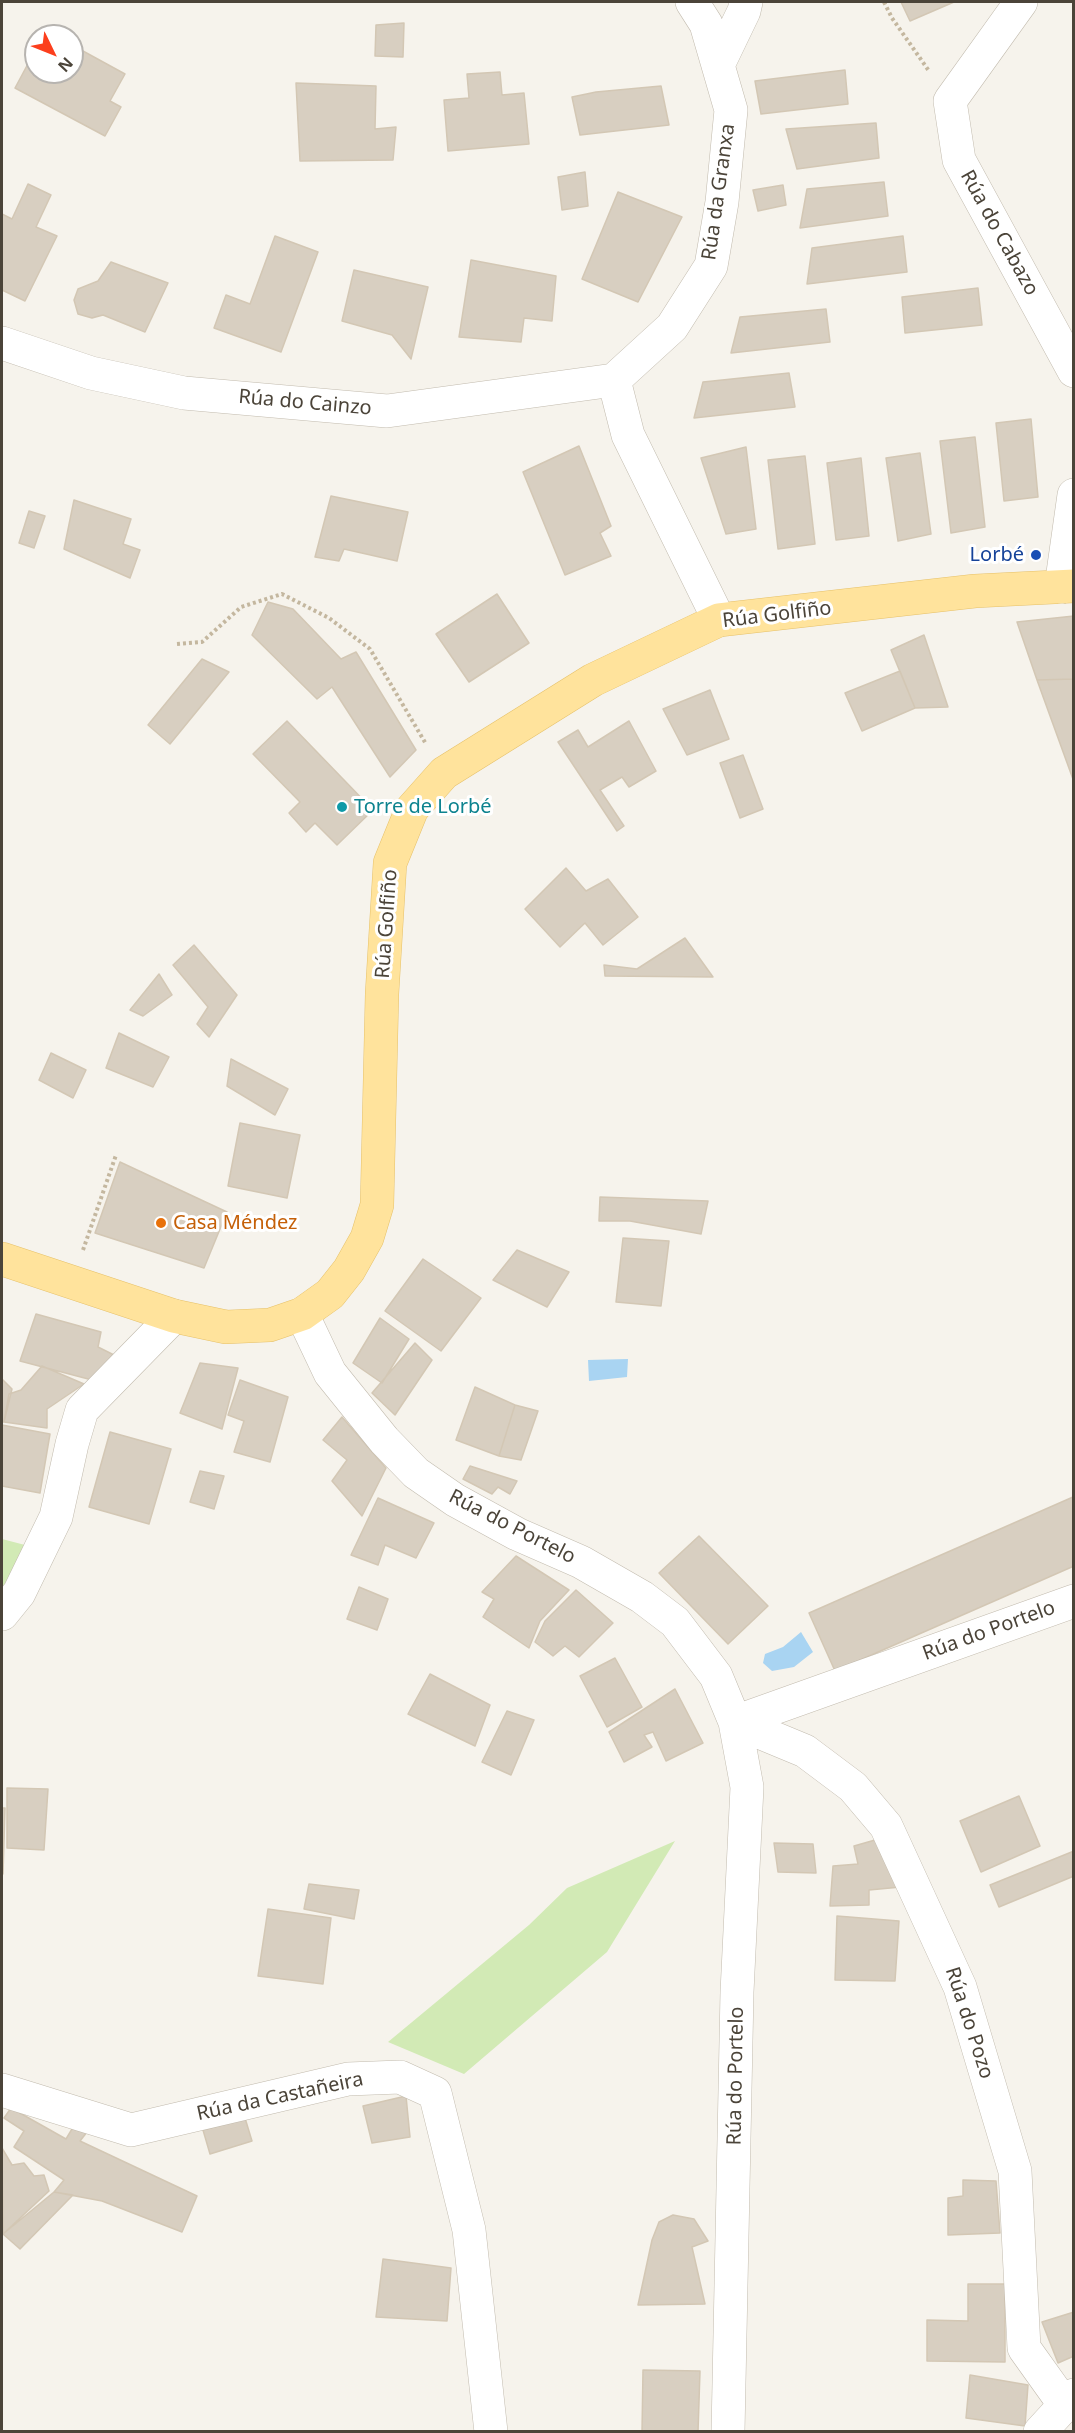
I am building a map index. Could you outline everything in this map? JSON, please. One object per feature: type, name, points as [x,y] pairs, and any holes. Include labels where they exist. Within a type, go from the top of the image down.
[{"type":"main road","name":"Rúa Golfiño","points":[[2,1259],[174,1316],[226,1327],[270,1325],[302,1314],[330,1294],[349,1270],[367,1238],[377,1205],[382,994],[390,863],[412,809],[444,773],[593,680],[719,620],[975,591],[1067,586]]},
{"type":"street","name":"Rúa da Granxa","points":[[614,381],[672,327],[711,266],[722,202],[731,110],[706,24],[692,2]]},
{"type":"street","points":[[718,65],[744,11],[746,2]]},
{"type":"street","points":[[950,102],[1021,2]]},
{"type":"street","name":"Rúa do Cabazo","points":[[950,102],[959,160],[1074,371]]},
{"type":"street","name":"Rúa do Cainzo","points":[[2,343],[91,373],[184,393],[387,411],[614,381]]},
{"type":"street","points":[[614,381],[628,435],[719,620]]},
{"type":"street","points":[[1067,586],[1074,495]]},
{"type":"street","name":"Rúa do Portelo","points":[[302,1314],[330,1373],[384,1440],[416,1473],[465,1506],[517,1534],[581,1562],[642,1597],[675,1622],[716,1676],[735,1722],[747,1787],[737,1992],[728,2432]]},
{"type":"street","points":[[2,1614],[19,1593],[56,1517],[82,1410],[174,1316]]},
{"type":"street","name":"Rúa do Portelo","points":[[735,1722],[1074,1601]]},
{"type":"street","name":"Rúa do Pozo","points":[[735,1722],[805,1751],[854,1787],[886,1826],[960,1987],[1015,2171],[1024,2348],[1069,2400]]},
{"type":"street","name":"Rúa da Castañeira","points":[[2,2090],[130,2130],[348,2079],[400,2077],[435,2093],[469,2230],[491,2432]]},
{"type":"street","points":[[1040,2432],[1069,2400]]},
{"type":"path","points":[[884,2],[892,18],[950,102]]},
{"type":"path","points":[[177,644],[202,642],[241,607],[282,594],[329,618],[370,649],[444,773]]},
{"type":"path","points":[[72,1282],[116,1155]]},
{"type":"green space","points":[[2,1539],[25,1545],[2,1595]]},
{"type":"green space","points":[[675,1841],[607,1952],[464,2074],[388,2042],[529,1925],[567,1888]]},
{"type":"water","points":[[628,1359],[627,1377],[589,1381],[588,1360]]},
{"type":"water","points":[[801,1632],[813,1652],[794,1667],[772,1671],[763,1663],[765,1654],[783,1647]]},
{"type":"building","points":[[901,2],[954,2],[910,21]]},
{"type":"building","points":[[404,23],[403,57],[375,56],[376,25]]},
{"type":"building","points":[[84,52],[125,74],[110,101],[121,107],[105,136],[15,88],[24,71],[24,84],[84,84]]},
{"type":"building","points":[[845,70],[848,104],[761,114],[755,81]]},
{"type":"building","points":[[500,72],[502,95],[524,93],[529,144],[448,151],[444,100],[469,98],[467,74]]},
{"type":"building","points":[[296,83],[376,86],[375,129],[396,127],[393,160],[300,161]]},
{"type":"building","points":[[661,86],[669,125],[580,135],[572,97],[596,92]]},
{"type":"building","points":[[876,123],[879,158],[797,169],[786,129]]},
{"type":"building","points":[[585,172],[588,206],[562,210],[558,177]]},
{"type":"building","points":[[884,182],[888,216],[800,228],[807,189]]},
{"type":"building","points":[[28,184],[51,195],[36,227],[57,236],[25,301],[2,290],[2,214],[12,219]]},
{"type":"building","points":[[783,185],[786,205],[758,211],[753,190]]},
{"type":"building","points":[[618,192],[682,217],[638,302],[582,279]]},
{"type":"building","points":[[275,236],[318,252],[281,352],[214,328],[226,295],[250,304]]},
{"type":"building","points":[[903,236],[907,272],[807,284],[812,248]]},
{"type":"building","points":[[471,260],[556,276],[552,321],[524,318],[521,342],[459,337]]},
{"type":"building","points":[[111,262],[168,283],[145,332],[103,315],[92,318],[78,314],[74,300],[78,289],[98,281]]},
{"type":"building","points":[[354,270],[428,287],[411,359],[392,335],[342,321]]},
{"type":"building","points":[[978,288],[982,325],[905,333],[902,297]]},
{"type":"building","points":[[826,309],[830,342],[731,353],[740,317]]},
{"type":"building","points":[[789,373],[795,407],[694,418],[703,382]]},
{"type":"building","points":[[1031,419],[1038,497],[1004,501],[996,423]]},
{"type":"building","points":[[975,437],[985,527],[951,533],[940,441]]},
{"type":"building","points":[[579,446],[611,526],[600,533],[611,556],[565,575],[523,472]]},
{"type":"building","points":[[746,447],[756,529],[726,534],[701,458]]},
{"type":"building","points":[[920,453],[931,534],[898,541],[886,458]]},
{"type":"building","points":[[805,456],[815,544],[778,549],[768,460]]},
{"type":"building","points":[[861,458],[869,536],[836,540],[827,463]]},
{"type":"building","points":[[331,496],[408,512],[397,561],[344,549],[339,561],[315,557]]},
{"type":"building","points":[[74,500],[131,519],[123,544],[140,550],[130,578],[64,549]]},
{"type":"building","points":[[29,511],[45,516],[34,548],[19,543]]},
{"type":"building","points":[[497,594],[529,643],[469,682],[436,634]]},
{"type":"building","points":[[268,602],[293,609],[341,659],[356,652],[416,750],[390,777],[332,687],[317,699],[252,635]]},
{"type":"building","points":[[1074,616],[1074,679],[1037,680],[1017,622]]},
{"type":"building","points":[[924,635],[948,707],[915,708],[891,650]]},
{"type":"building","points":[[202,659],[229,672],[170,744],[148,725]]},
{"type":"building","points":[[900,671],[915,708],[862,731],[845,693]]},
{"type":"building","points":[[1074,679],[1074,782],[1037,680]]},
{"type":"building","points":[[710,690],[729,739],[687,755],[663,709]]},
{"type":"building","points":[[287,721],[373,810],[337,845],[315,823],[306,832],[289,813],[300,802],[253,754]]},
{"type":"building","points":[[629,721],[656,771],[629,787],[622,777],[600,790],[624,826],[617,831],[558,742],[578,730],[588,747]]},
{"type":"building","points":[[743,755],[763,809],[740,818],[720,763]]},
{"type":"building","points":[[566,868],[586,891],[608,879],[638,917],[603,945],[585,923],[560,947],[525,909]]},
{"type":"building","points":[[685,938],[713,977],[605,976],[604,965],[637,969]]},
{"type":"building","points":[[194,945],[237,995],[209,1037],[197,1024],[208,1007],[173,965]]},
{"type":"building","points":[[159,974],[172,995],[143,1016],[130,1010]]},
{"type":"building","points":[[119,1033],[169,1057],[153,1087],[106,1068]]},
{"type":"building","points":[[51,1053],[86,1070],[73,1098],[39,1080]]},
{"type":"building","points":[[231,1059],[288,1089],[275,1115],[227,1086]]},
{"type":"building","points":[[240,1123],[300,1135],[287,1198],[228,1186]]},
{"type":"building","name":"Casa Méndez","points":[[120,1162],[227,1212],[204,1268],[95,1233]]},
{"type":"building","points":[[600,1197],[708,1201],[701,1234],[630,1221],[599,1221]]},
{"type":"building","points":[[623,1238],[669,1241],[661,1306],[616,1302]]},
{"type":"building","points":[[517,1250],[569,1272],[547,1307],[493,1280]]},
{"type":"building","points":[[423,1259],[481,1298],[441,1351],[385,1311]]},
{"type":"building","points":[[36,1314],[101,1332],[98,1347],[116,1356],[92,1380],[20,1361]]},
{"type":"building","points":[[380,1318],[409,1339],[382,1383],[353,1363]]},
{"type":"building","points":[[415,1343],[432,1360],[395,1415],[372,1393]]},
{"type":"building","points":[[200,1363],[238,1368],[222,1429],[180,1413]]},
{"type":"building","points":[[42,1366],[84,1384],[47,1409],[47,1428],[4,1422],[9,1394],[21,1390]]},
{"type":"building","points":[[2,1379],[12,1389],[4,1422],[2,1422]]},
{"type":"building","points":[[240,1380],[288,1397],[270,1462],[234,1452],[244,1421],[228,1415]]},
{"type":"building","points":[[475,1387],[515,1405],[499,1456],[456,1440]]},
{"type":"building","points":[[515,1405],[538,1411],[521,1460],[499,1456]]},
{"type":"building","points":[[342,1417],[386,1468],[362,1516],[332,1481],[347,1460],[323,1440]]},
{"type":"building","points":[[2,1425],[50,1434],[40,1493],[2,1486]]},
{"type":"building","points":[[110,1432],[171,1449],[149,1524],[89,1507]]},
{"type":"building","points":[[470,1466],[517,1481],[510,1494],[498,1487],[492,1494],[463,1479]]},
{"type":"building","points":[[200,1471],[224,1476],[214,1509],[190,1502]]},
{"type":"building","points":[[1073,1497],[1074,1566],[835,1671],[809,1613]]},
{"type":"building","points":[[378,1498],[434,1523],[416,1558],[385,1545],[378,1565],[351,1555]]},
{"type":"building","points":[[699,1536],[768,1606],[728,1644],[659,1573]]},
{"type":"building","points":[[516,1556],[569,1590],[540,1621],[529,1648],[483,1617],[494,1599],[482,1592]]},
{"type":"building","points":[[359,1587],[388,1599],[377,1630],[347,1619]]},
{"type":"building","points":[[576,1590],[613,1623],[579,1657],[565,1646],[553,1656],[535,1642],[545,1621]]},
{"type":"building","points":[[615,1658],[642,1707],[607,1727],[580,1676]]},
{"type":"building","points":[[430,1674],[490,1705],[475,1746],[408,1714]]},
{"type":"building","points":[[675,1689],[703,1743],[666,1761],[653,1732],[644,1735],[652,1747],[624,1762],[609,1732]]},
{"type":"building","points":[[507,1711],[534,1720],[511,1775],[482,1762]]},
{"type":"building","points":[[7,1788],[48,1789],[44,1850],[7,1848]]},
{"type":"building","points":[[1019,1796],[1040,1846],[981,1872],[960,1821]]},
{"type":"building","points":[[2,1808],[5,1808],[3,1874],[2,1874]]},
{"type":"building","points":[[875,1840],[901,1887],[869,1890],[869,1905],[830,1906],[833,1866],[858,1864],[854,1846]]},
{"type":"building","points":[[774,1843],[813,1844],[816,1873],[778,1872]]},
{"type":"building","points":[[1074,1851],[1074,1876],[999,1907],[990,1885]]},
{"type":"building","points":[[309,1884],[359,1890],[354,1919],[304,1909]]},
{"type":"building","points":[[268,1909],[331,1918],[323,1984],[258,1976]]},
{"type":"building","points":[[837,1916],[899,1921],[895,1981],[835,1980]]},
{"type":"building","points":[[406,2096],[410,2137],[372,2143],[363,2106]]},
{"type":"building","points":[[11,2108],[66,2139],[75,2124],[91,2127],[80,2141],[197,2196],[182,2232],[102,2201],[54,2192],[64,2180],[14,2147],[24,2131],[4,2118]]},
{"type":"building","points":[[245,2118],[252,2141],[210,2154],[203,2130]]},
{"type":"building","points":[[2,2148],[12,2165],[24,2163],[34,2176],[44,2175],[49,2191],[3,2234]]},
{"type":"building","points":[[963,2180],[996,2181],[1000,2233],[948,2235],[948,2198],[963,2196]]},
{"type":"building","points":[[54,2192],[73,2195],[20,2249],[3,2234]]},
{"type":"building","points":[[673,2215],[694,2219],[708,2241],[692,2247],[705,2304],[638,2305],[652,2240],[659,2222]]},
{"type":"building","points":[[383,2259],[451,2268],[447,2321],[376,2317]]},
{"type":"building","points":[[968,2284],[1005,2284],[1005,2362],[927,2361],[927,2320],[968,2321]]},
{"type":"building","points":[[1074,2312],[1074,2356],[1058,2363],[1042,2322]]},
{"type":"building","points":[[643,2370],[700,2371],[698,2432],[642,2432]]},
{"type":"building","points":[[970,2375],[1028,2385],[1025,2426],[966,2418]]},
{"type":"place","name":"Lorbé","points":[[1036,555]]},
{"type":"place","name":"Torre de Lorbé","points":[[342,807]]},
{"type":"place","name":"Casa Méndez","points":[[161,1223]]}]
